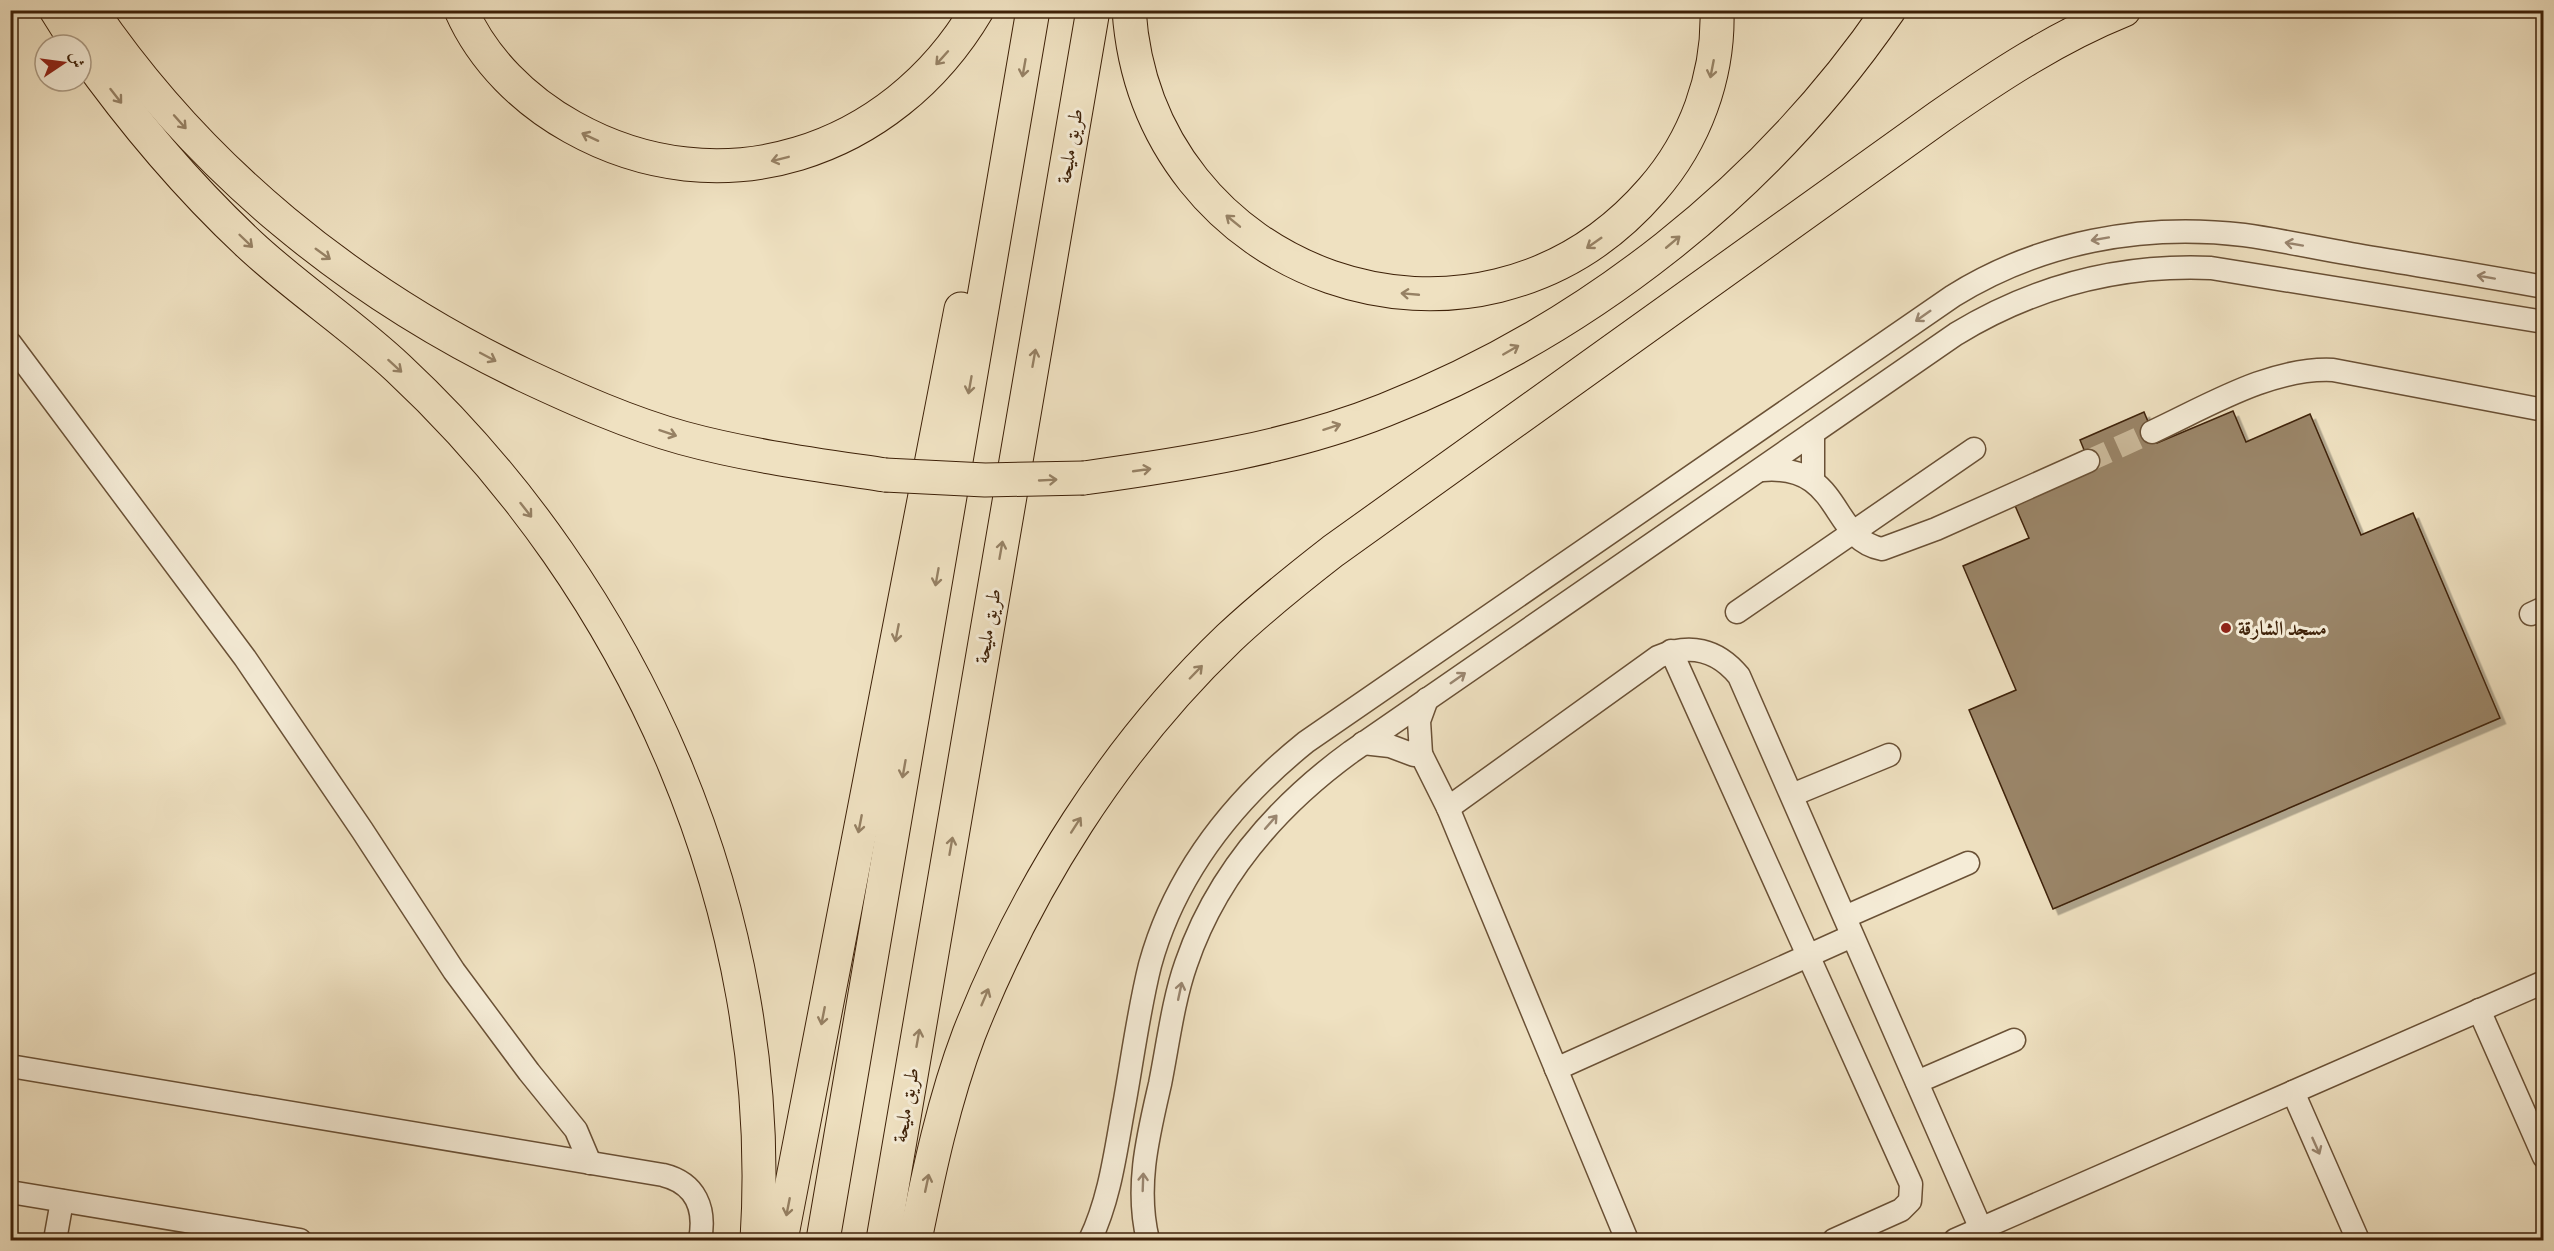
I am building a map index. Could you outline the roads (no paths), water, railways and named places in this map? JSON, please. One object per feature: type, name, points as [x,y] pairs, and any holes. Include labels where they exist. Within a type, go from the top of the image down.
[{"type":"highway","points":[[56,10],[70,33]]},
{"type":"highway","points":[[91,10],[158,97],[261,204],[371,288],[430,325],[553,389],[683,438],[783,459],[885,475],[985,480],[1084,478],[1236,453],[1311,434],[1384,411],[1480,368],[1571,316],[1656,256],[1736,189],[1809,114],[1889,10]]},
{"type":"highway","points":[[461,10],[483,47],[504,74],[529,98],[557,119],[587,136],[619,149],[668,162],[708,167],[739,166],[789,157],[827,144],[861,127],[892,106],[920,81],[946,54],[977,10]]},
{"type":"highway","points":[[823,1240],[1034,10]]},
{"type":"highway","name":"طريق مليحة","points":[[883,1240],[1093,10]]},
{"type":"highway","points":[[1129,10],[1138,66],[1151,107],[1170,147],[1194,182],[1224,213],[1257,240],[1285,257],[1333,280],[1375,291],[1418,295],[1472,291],[1504,285],[1545,271],[1578,254],[1614,228],[1640,204],[1666,174],[1687,141],[1703,105],[1713,67],[1716,10]]},
{"type":"highway","points":[[915,1240],[931,1163],[969,1036],[1024,914],[1057,853],[1102,787],[1180,689],[1228,639],[1333,550],[1957,104],[1993,79],[2050,45],[2124,10]]},
{"type":"highway","points":[[93,64],[151,138],[242,237],[396,366],[471,443],[540,527],[606,625],[648,704],[688,795],[728,927],[746,1017],[757,1108],[757,1240]]},
{"type":"highway","points":[[782,1240],[957,322],[1010,147]]},
{"type":"street","points":[[1090,1240],[1110,1185],[1145,990],[1157,942],[1185,880],[1233,810],[1256,785],[1306,742],[1979,279],[2037,254],[2108,238],[2178,232],[2244,235],[2538,286],[2534,320],[2211,268],[2178,267],[2113,272],[2032,295],[1980,319],[1820,428],[1363,743],[1300,792],[1257,838],[1222,888],[1185,965],[1144,1161],[1143,1212],[1148,1240]]},
{"type":"street","points":[[10,343],[245,658],[454,971],[529,1072],[576,1130],[590,1162]]},
{"type":"street","points":[[2152,432],[2275,376],[2316,369],[2544,410]]},
{"type":"street","points":[[1805,398],[1820,428],[1813,479]]},
{"type":"street","points":[[1737,612],[1974,449]]},
{"type":"street","points":[[1762,470],[1783,470],[1813,479],[1854,531],[1873,547],[1891,547],[2088,461]]},
{"type":"street","points":[[1708,465],[1730,490]]},
{"type":"street","points":[[1448,808],[1658,657],[1671,651],[1700,650],[1722,658],[1739,676],[1981,1229]]},
{"type":"street","points":[[1671,651],[1912,1190],[1910,1201],[1901,1210],[1834,1240]]},
{"type":"street","points":[[1427,699],[1419,721],[1421,754],[1448,808],[1627,1240]]},
{"type":"street","points":[[1363,743],[1390,746],[1414,755],[1421,754]]},
{"type":"street","points":[[1792,795],[1889,755]]},
{"type":"street","points":[[1556,1069],[1808,956],[1848,926],[1968,862]]},
{"type":"street","points":[[1955,1240],[2544,982]]},
{"type":"street","points":[[2479,1010],[2544,1157]]},
{"type":"street","points":[[1917,1082],[2014,1041]]},
{"type":"street","points":[[10,1066],[663,1174],[680,1181],[699,1202],[703,1220],[700,1240]]},
{"type":"street","points":[[2293,1092],[2358,1240]]},
{"type":"street","points":[[10,1192],[300,1240]]},
{"type":"street","points":[[55,1240],[62,1201]]},
{"type":"tunnel","points":[[2088,461],[2152,432]]},
{"type":"place","name":"مسجد الشارقة","points":[[2226,628]]}]
